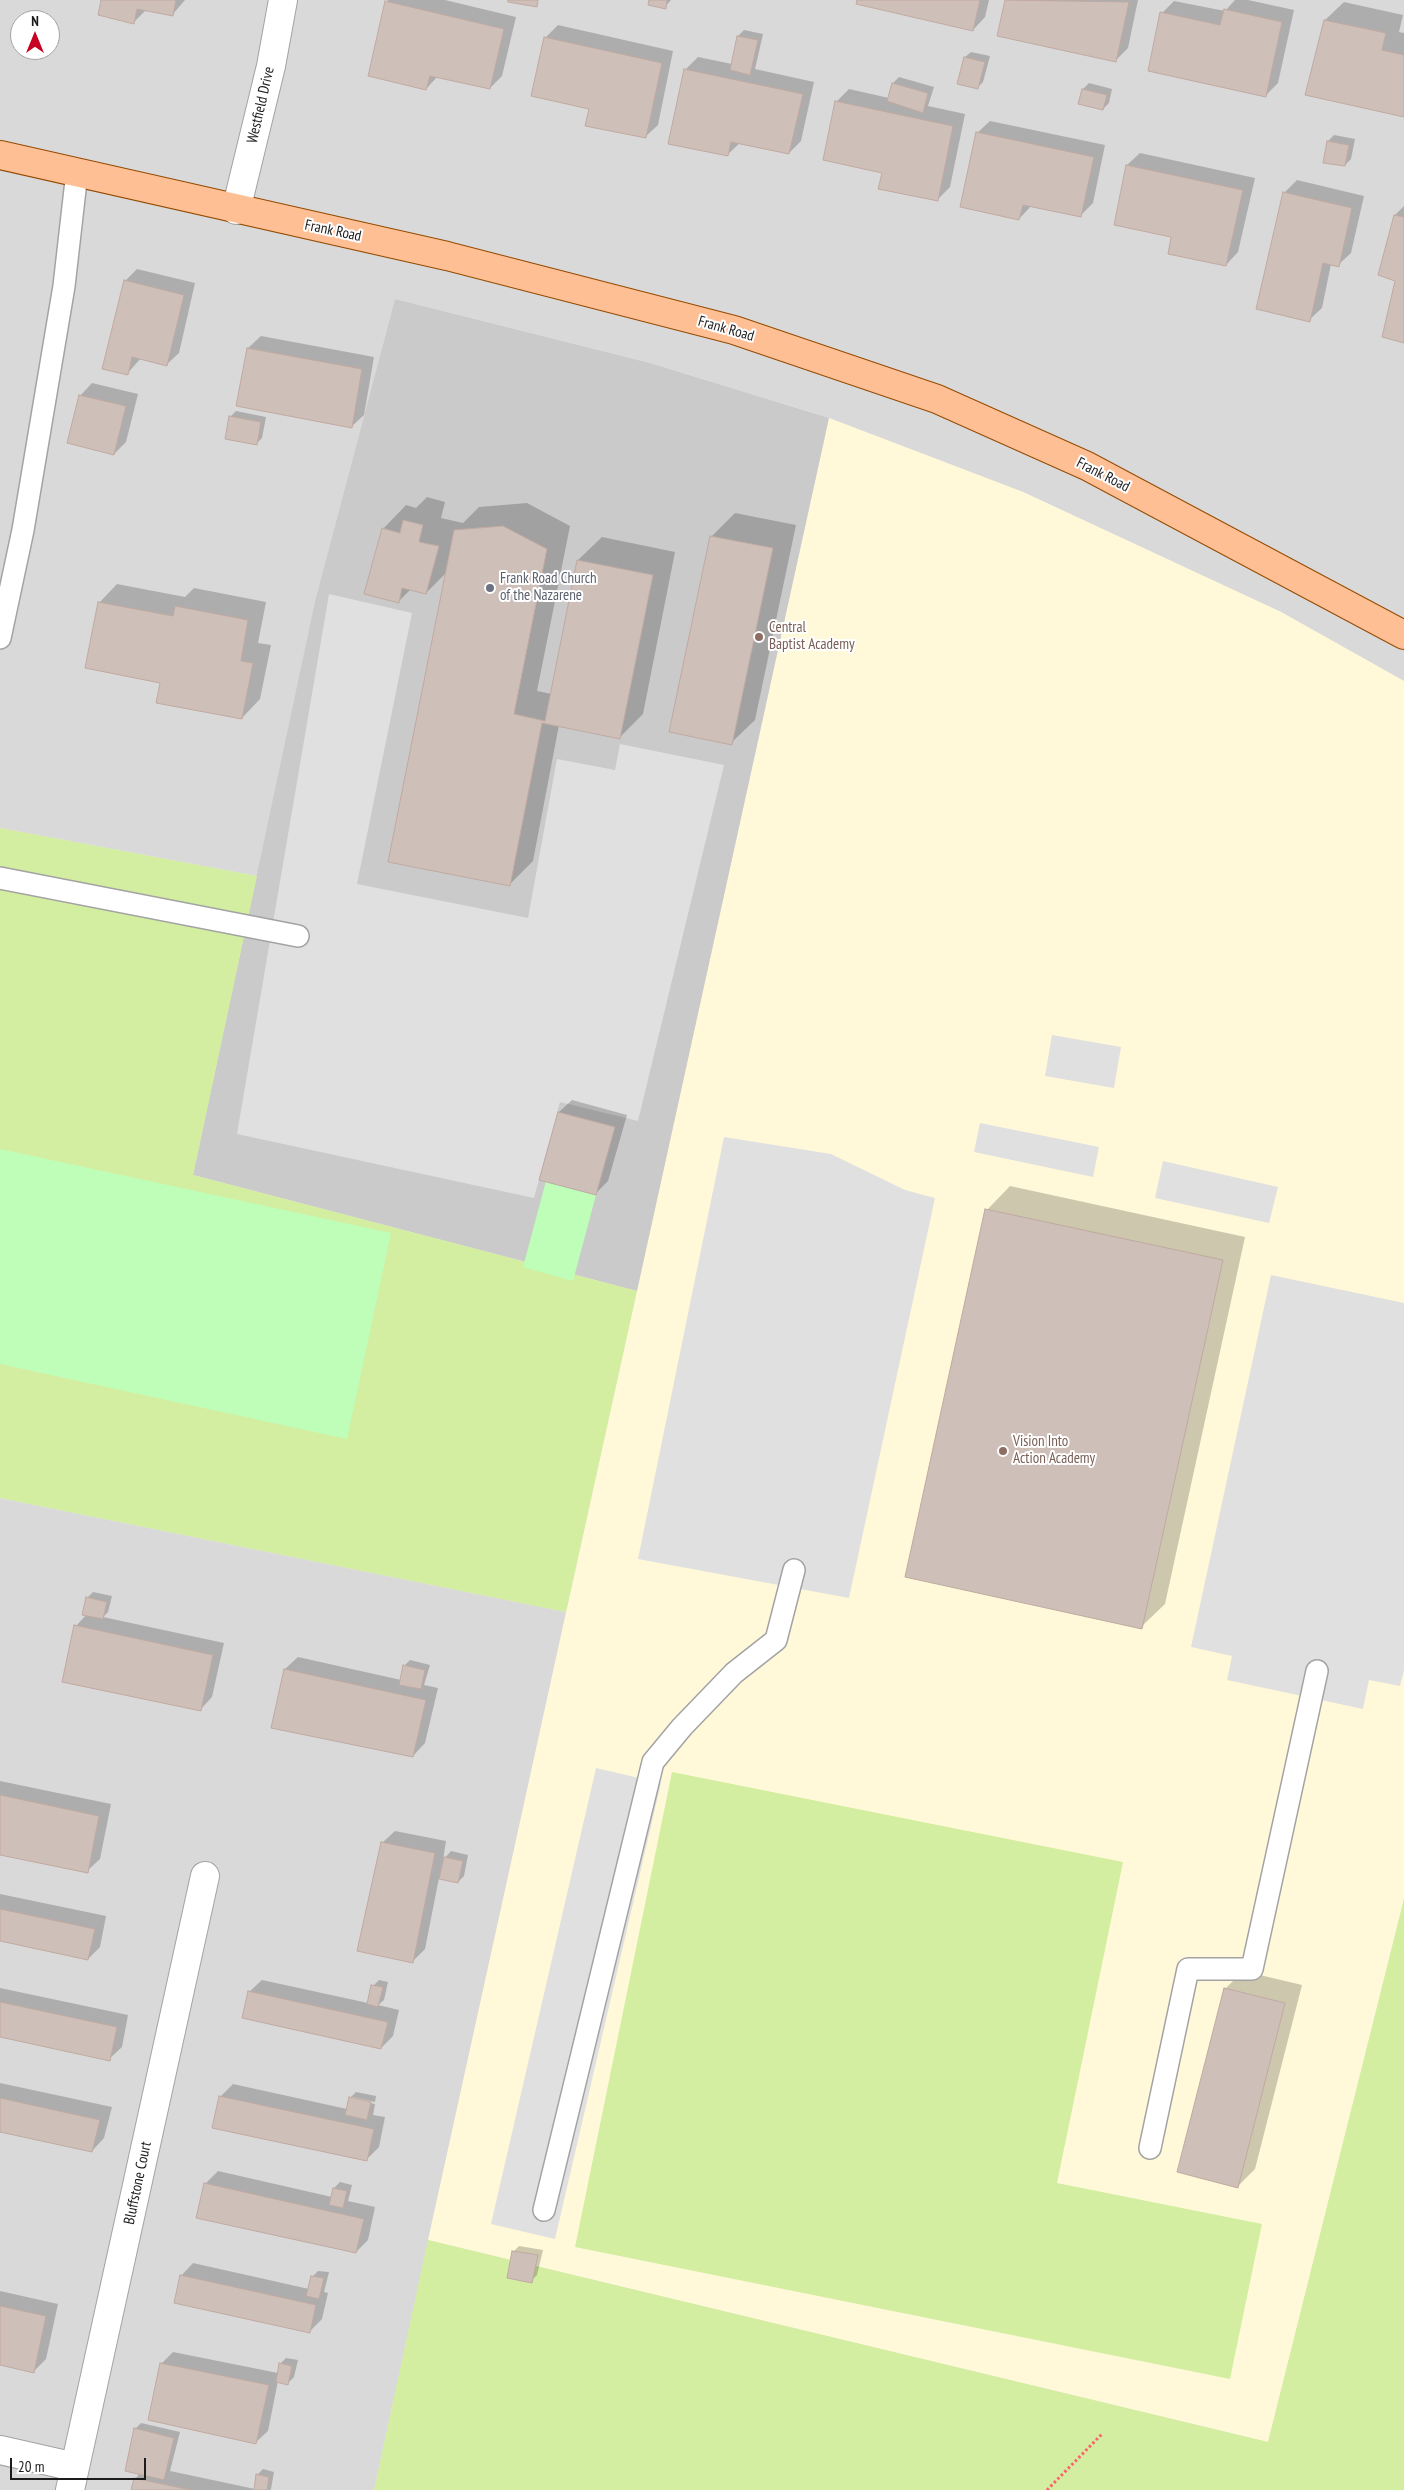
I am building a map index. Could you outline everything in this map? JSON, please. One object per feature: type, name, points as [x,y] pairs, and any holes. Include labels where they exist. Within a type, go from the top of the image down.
[{"type":"main road","name":"Frank Road","points":[[0,155],[236,210],[447,256],[734,330],[936,399],[1087,466],[1404,635]]},
{"type":"street","name":"Westfield Drive","points":[[236,210],[271,66],[283,0]]},
{"type":"street","name":"Bluffstone Court","points":[[72,2478],[205,1876]]},
{"type":"street","points":[[0,2450],[72,2478]]},
{"type":"lane","points":[[0,638],[23,530],[64,286],[77,172]]},
{"type":"lane","points":[[0,878],[298,936]]},
{"type":"lane","points":[[544,2210],[653,1762],[682,1727],[734,1673],[776,1640],[794,1570]]},
{"type":"lane","points":[[1150,2148],[1188,1969],[1252,1969],[1317,1671]]},
{"type":"path","points":[[1047,2490],[1102,2434]]},
{"type":"shaded area","points":[[0,0],[1404,0],[1404,681],[1281,612],[1023,492],[829,418],[650,363],[395,299],[315,601],[257,876],[0,828]]},
{"type":"shaded area","points":[[395,299],[650,363],[829,418],[637,1291],[193,1175],[315,601]]},
{"type":"shaded area","name":"Vision Into Action Academy","points":[[829,418],[1023,492],[1281,612],[1404,681],[1404,1899],[1268,2442],[428,2240]]},
{"type":"shaded area","points":[[329,594],[412,613],[357,884],[528,918],[557,759],[615,770],[620,744],[724,765],[638,1121],[560,1102],[534,1198],[237,1134]]},
{"type":"shaded area","points":[[1052,1035],[1121,1047],[1114,1088],[1045,1076]]},
{"type":"shaded area","points":[[980,1123],[1099,1147],[1093,1177],[974,1152]]},
{"type":"shaded area","points":[[724,1137],[831,1154],[905,1190],[935,1198],[849,1598],[638,1559]]},
{"type":"shaded area","points":[[1163,1161],[1278,1187],[1269,1223],[1155,1198]]},
{"type":"shaded area","points":[[1271,1275],[1404,1303],[1404,1670],[1400,1686],[1369,1680],[1363,1709],[1227,1680],[1232,1656],[1191,1647]]},
{"type":"shaded area","points":[[0,1498],[566,1612],[374,2490],[0,2490]]},
{"type":"shaded area","points":[[596,1768],[661,1783],[555,2239],[491,2224]]},
{"type":"green space","points":[[0,828],[257,876],[193,1175],[637,1291],[566,1612],[0,1498]]},
{"type":"green space","points":[[0,1149],[391,1233],[347,1439],[0,1364]]},
{"type":"green space","points":[[546,1181],[596,1195],[573,1281],[523,1267]]},
{"type":"green space","points":[[672,1772],[1123,1862],[1057,2183],[1262,2224],[1230,2379],[575,2247]]},
{"type":"green space","points":[[1404,1899],[1404,2490],[374,2490],[428,2240],[1268,2442]]},
{"type":"building","points":[[101,0],[176,0],[173,16],[137,9],[134,24],[98,15]]},
{"type":"building","points":[[508,0],[538,0],[537,7],[508,2]]},
{"type":"building","points":[[649,0],[667,0],[666,9],[648,5]]},
{"type":"building","points":[[857,0],[980,0],[973,31],[856,4]]},
{"type":"building","points":[[1005,0],[1129,2],[1116,62],[997,36]]},
{"type":"building","points":[[385,1],[504,29],[490,89],[430,76],[426,90],[368,76]]},
{"type":"building","points":[[1224,9],[1282,22],[1266,97],[1148,71],[1160,12],[1220,25]]},
{"type":"building","points":[[1324,20],[1386,33],[1382,50],[1404,55],[1404,117],[1305,95]]},
{"type":"building","points":[[737,36],[758,40],[750,75],[730,70]]},
{"type":"building","points":[[544,37],[662,63],[646,138],[585,126],[589,109],[531,96]]},
{"type":"building","points":[[964,57],[985,62],[978,89],[957,84]]},
{"type":"building","points":[[684,69],[803,94],[789,154],[731,142],[728,156],[668,144]]},
{"type":"building","points":[[892,83],[928,93],[923,113],[887,101]]},
{"type":"building","points":[[1082,89],[1107,95],[1103,110],[1078,104]]},
{"type":"building","points":[[835,101],[953,126],[938,201],[878,189],[882,173],[823,160]]},
{"type":"building","points":[[976,132],[1094,157],[1081,217],[1023,205],[1019,220],[960,207]]},
{"type":"building","points":[[1327,141],[1349,145],[1345,166],[1323,163]]},
{"type":"building","points":[[1126,165],[1243,190],[1226,266],[1168,254],[1171,237],[1114,225]]},
{"type":"building","points":[[1283,192],[1352,208],[1339,267],[1323,263],[1310,322],[1256,309]]},
{"type":"building","points":[[1394,215],[1404,217],[1404,343],[1382,337],[1395,281],[1378,275]]},
{"type":"building","points":[[124,280],[184,295],[167,366],[132,357],[128,375],[102,369]]},
{"type":"building","points":[[247,348],[362,369],[352,428],[236,406]]},
{"type":"building","points":[[79,395],[126,406],[114,455],[67,443]]},
{"type":"building","points":[[229,416],[261,422],[257,445],[225,439]]},
{"type":"building","points":[[403,520],[423,525],[419,542],[439,546],[426,594],[402,588],[399,603],[364,594],[382,528],[400,533]]},
{"type":"building","points":[[503,526],[547,549],[514,714],[545,721],[577,560],[653,575],[620,739],[542,723],[510,886],[388,862],[454,530]]},
{"type":"building","points":[[710,536],[773,548],[732,745],[669,732]]},
{"type":"building","points":[[98,602],[173,616],[175,606],[248,620],[241,661],[253,663],[242,719],[156,703],[160,683],[85,668]]},
{"type":"building","points":[[558,1112],[615,1127],[596,1195],[539,1180]]},
{"type":"building","points":[[985,1209],[1223,1260],[1142,1629],[905,1577]]},
{"type":"building","points":[[86,1597],[107,1602],[103,1619],[82,1615]]},
{"type":"building","points":[[74,1625],[213,1655],[201,1711],[62,1682]]},
{"type":"building","points":[[403,1665],[425,1670],[421,1689],[399,1685]]},
{"type":"building","points":[[284,1669],[426,1700],[413,1757],[271,1728]]},
{"type":"building","points":[[0,1795],[99,1816],[88,1873],[0,1855]]},
{"type":"building","points":[[381,1842],[435,1853],[413,1963],[357,1951]]},
{"type":"building","points":[[444,1857],[463,1861],[458,1883],[439,1879]]},
{"type":"building","points":[[0,1909],[95,1929],[88,1960],[0,1941]]},
{"type":"building","points":[[371,1985],[383,1987],[378,2007],[367,2004]]},
{"type":"building","points":[[1224,1988],[1285,2003],[1238,2188],[1177,2172]]},
{"type":"building","points":[[248,1991],[388,2022],[381,2049],[242,2018]]},
{"type":"building","points":[[0,2002],[117,2027],[110,2061],[0,2037]]},
{"type":"building","points":[[219,2096],[374,2129],[367,2161],[212,2128]]},
{"type":"building","points":[[349,2097],[371,2102],[367,2120],[345,2115]]},
{"type":"building","points":[[0,2098],[100,2120],[92,2152],[0,2132]]},
{"type":"building","points":[[204,2183],[364,2219],[356,2253],[196,2218]]},
{"type":"building","points":[[333,2188],[347,2191],[343,2208],[329,2205]]},
{"type":"building","points":[[512,2251],[538,2255],[532,2283],[507,2278]]},
{"type":"building","points":[[180,2275],[316,2305],[310,2333],[174,2303]]},
{"type":"building","points":[[311,2276],[324,2278],[319,2299],[306,2296]]},
{"type":"building","points":[[0,2306],[46,2316],[34,2373],[0,2365]]},
{"type":"building","points":[[160,2363],[269,2385],[256,2444],[148,2420]]},
{"type":"building","points":[[279,2363],[292,2366],[288,2385],[276,2382]]},
{"type":"building","points":[[134,2428],[174,2438],[164,2480],[125,2471]]},
{"type":"building","points":[[256,2474],[269,2477],[267,2490],[254,2490]]},
{"type":"building","points":[[134,2478],[167,2485],[191,2490],[131,2490]]},
{"type":"place","name":"Frank Road Church of the Nazarene","points":[[490,588]]},
{"type":"place","name":"Central Baptist Academy","points":[[759,637]]},
{"type":"place","name":"Vision Into Action Academy","points":[[1003,1451]]}]
